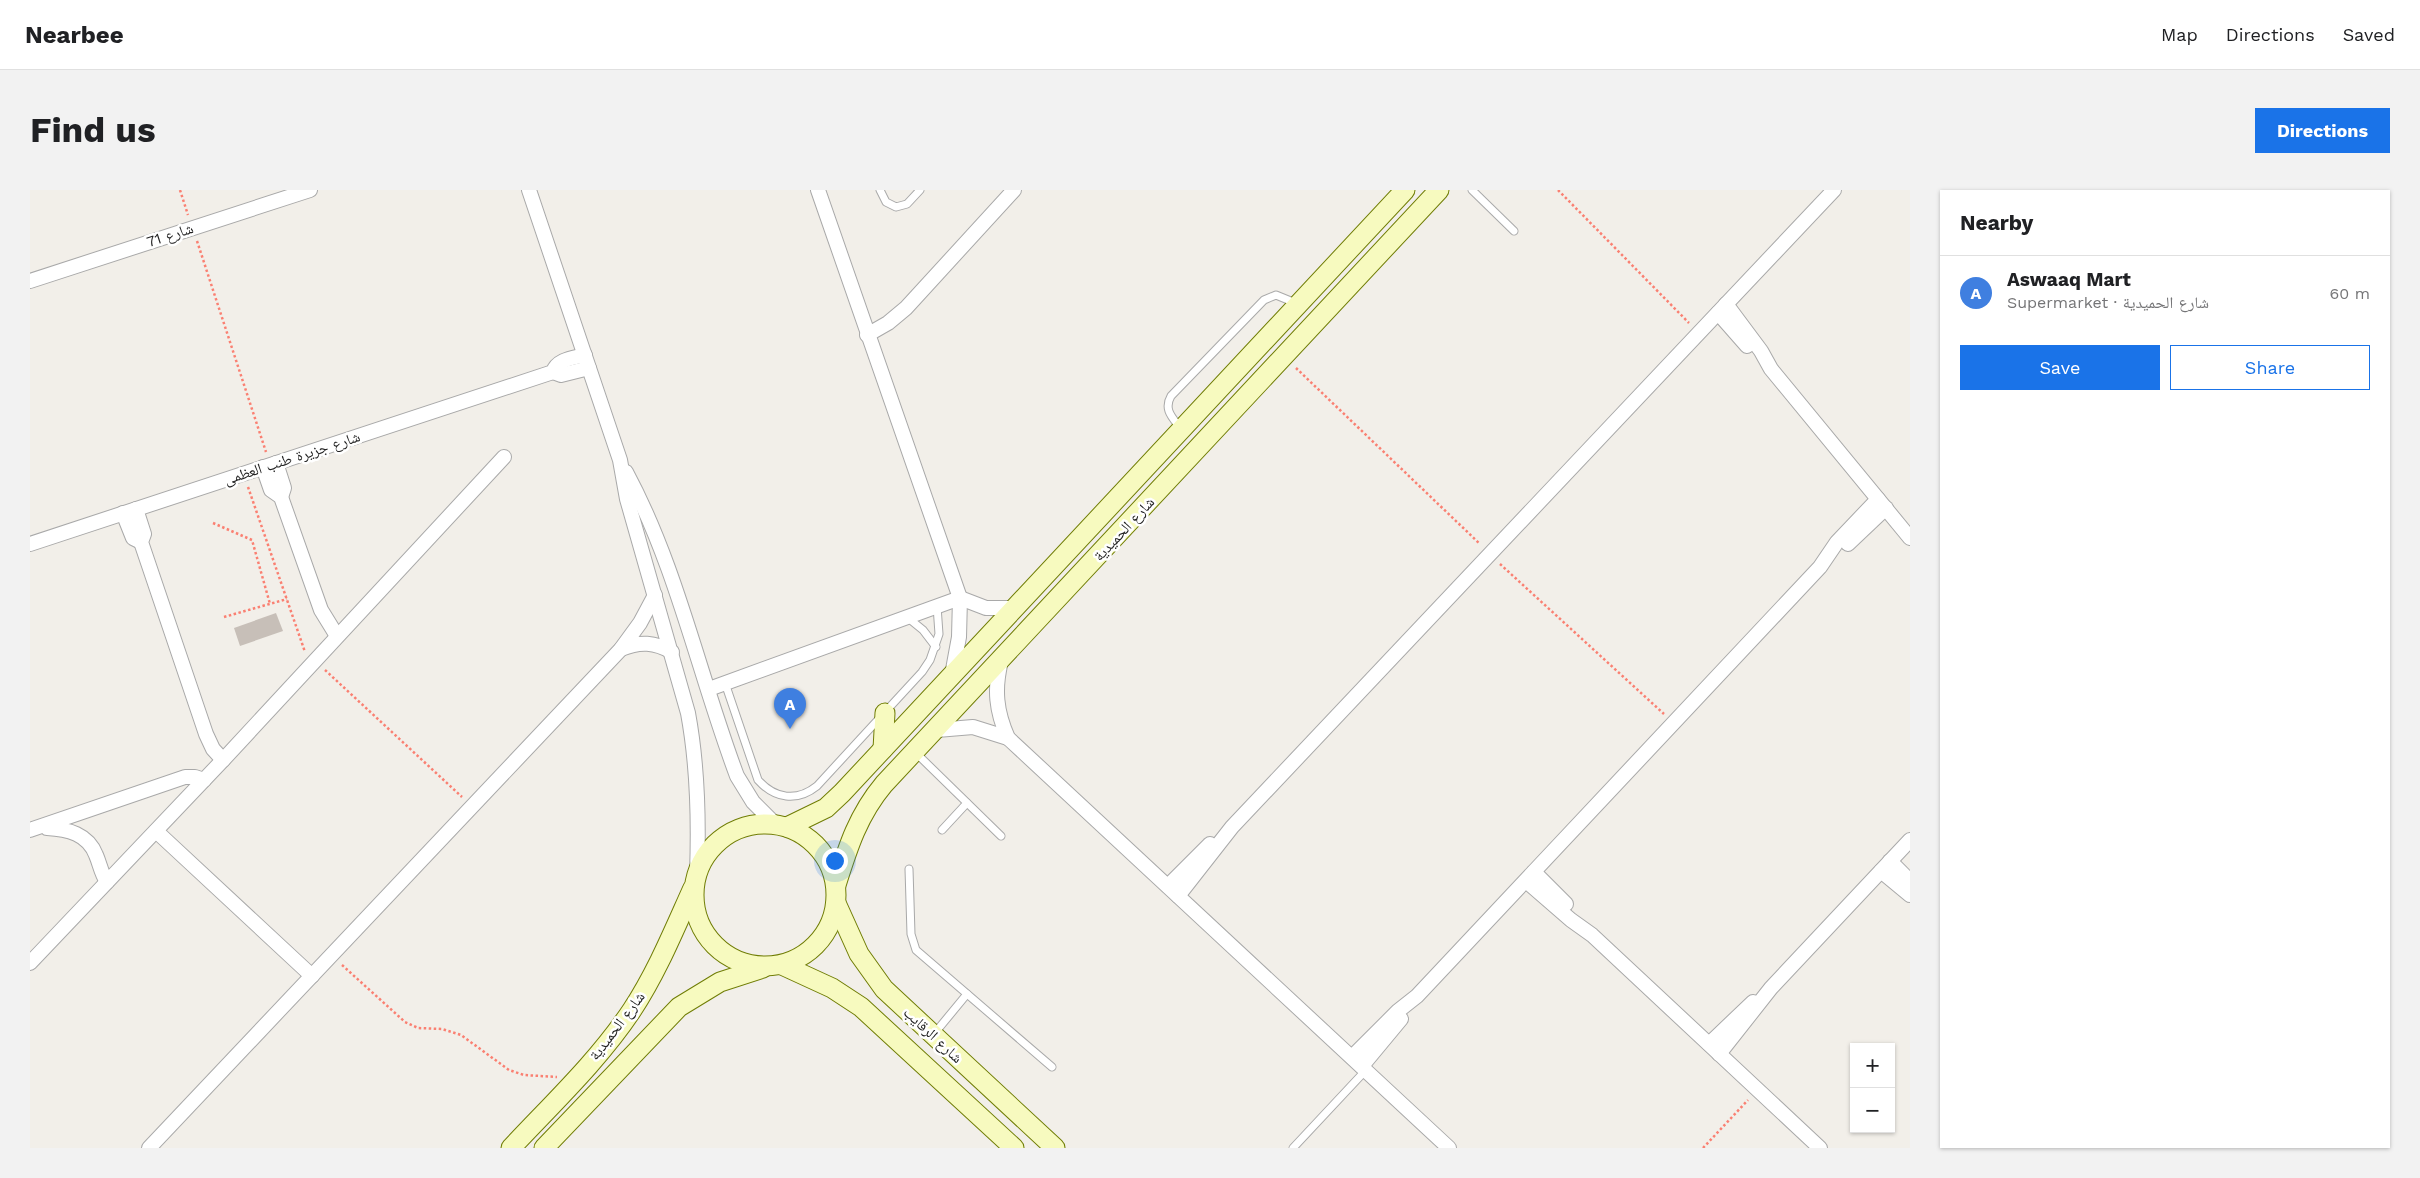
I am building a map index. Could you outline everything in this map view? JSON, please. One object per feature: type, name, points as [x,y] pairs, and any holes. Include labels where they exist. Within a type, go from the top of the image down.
[{"type":"street","name":"شارع 71","points":[[30,281],[310,190]]},
{"type":"street","points":[[529,190],[620,460],[653,528],[737,776],[753,802],[781,826],[807,838],[816,845],[829,863],[836,894],[829,927],[819,942],[805,955],[775,966],[744,963],[727,955],[712,943],[699,921],[694,897],[696,879],[696,770],[688,713],[627,499],[620,460]]},
{"type":"street","points":[[818,190],[960,598],[959,637],[952,675]]},
{"type":"street","points":[[867,335],[888,323],[902,312],[1014,190]]},
{"type":"street","name":"شارع الحميدية","points":[[781,826],[816,813],[835,801],[1405,190]]},
{"type":"street","name":"شارع الحميدية","points":[[836,894],[851,836],[860,816],[873,797],[1439,190]]},
{"type":"street","points":[[1173,891],[1834,190]]},
{"type":"street","points":[[1722,309],[1761,351],[1771,369],[1910,538]]},
{"type":"street","name":"شارع جزيرة طنب العظمى","points":[[30,544],[553,372],[561,375],[587,362]]},
{"type":"street","points":[[30,963],[223,760],[504,457]]},
{"type":"street","points":[[270,465],[273,493],[281,497],[321,610],[337,636]]},
{"type":"street","points":[[1360,1065],[1398,1011],[1417,996],[1820,567],[1882,504]]},
{"type":"street","points":[[129,511],[133,538],[141,542],[206,734],[213,748],[223,760]]},
{"type":"street","points":[[149,1148],[621,649],[640,623],[654,595]]},
{"type":"street","points":[[709,689],[960,598],[986,608],[1014,608]]},
{"type":"street","points":[[621,649],[642,643],[658,645],[672,652]]},
{"type":"street","points":[[1001,661],[996,680],[996,700],[1000,720],[1008,738],[1449,1148]]},
{"type":"street","points":[[884,749],[885,713]]},
{"type":"street","points":[[937,730],[955,727],[973,728],[1008,738]]},
{"type":"street","points":[[34,829],[185,777],[195,777],[204,780]]},
{"type":"street","points":[[696,879],[709,851],[727,835],[750,826],[781,826]]},
{"type":"street","points":[[34,829],[62,828],[80,835],[94,849],[106,882]]},
{"type":"street","points":[[156,830],[312,976]]},
{"type":"street","points":[[1714,1049],[1755,999],[1771,988],[1910,840]]},
{"type":"street","points":[[1886,866],[1910,881]]},
{"type":"street","points":[[1886,866],[1910,895]]},
{"type":"street","points":[[1530,877],[1571,920],[1592,935],[1820,1148]]},
{"type":"street","name":"شارع الحميدية","points":[[511,1148],[608,1042],[640,997],[658,966],[696,879]]},
{"type":"street","name":"شارع الرقايب","points":[[836,894],[859,954],[876,978],[933,1035],[1055,1148]]},
{"type":"street","name":"شارع الحميدية","points":[[544,1148],[679,1007],[720,982],[775,966]]},
{"type":"street","name":"شارع الرقايب","points":[[775,966],[832,988],[861,1007],[1007,1145]]},
{"type":"lane","points":[[880,190],[886,202],[896,207],[907,204],[920,190]]},
{"type":"lane","points":[[1472,190],[1514,231]]},
{"type":"lane","points":[[1182,429],[1168,411],[1168,401],[1171,396],[1264,300],[1276,295],[1298,304]]},
{"type":"lane","points":[[725,683],[758,780],[770,792],[786,797],[803,795],[817,786],[922,672],[936,647],[939,620],[937,606]]},
{"type":"lane","points":[[906,617],[923,630],[936,647]]},
{"type":"lane","points":[[915,752],[1001,836]]},
{"type":"lane","points":[[942,830],[967,803]]},
{"type":"lane","points":[[909,869],[912,942],[916,950],[1052,1067]]},
{"type":"lane","points":[[933,1035],[967,994]]},
{"type":"lane","points":[[1293,1148],[1360,1065]]},
{"type":"path","points":[[180,190],[270,465]]},
{"type":"path","points":[[1558,190],[1699,333]]},
{"type":"path","points":[[1284,357],[1490,554],[1674,723]]},
{"type":"path","points":[[244,474],[287,599],[312,663],[472,806]]},
{"type":"path","points":[[213,523],[252,540],[270,604]]},
{"type":"path","points":[[224,617],[287,599]]},
{"type":"path","points":[[332,955],[404,1022],[418,1028],[452,1031],[469,1040],[509,1070],[524,1075],[552,1076],[562,1080],[568,1087]]},
{"type":"path","points":[[1703,1148],[1758,1090]]},
{"type":"building","points":[[276,613],[283,631],[240,646],[234,628]]},
{"type":"place","name":"Aswaaq Mart","points":[[790,729]]}]
